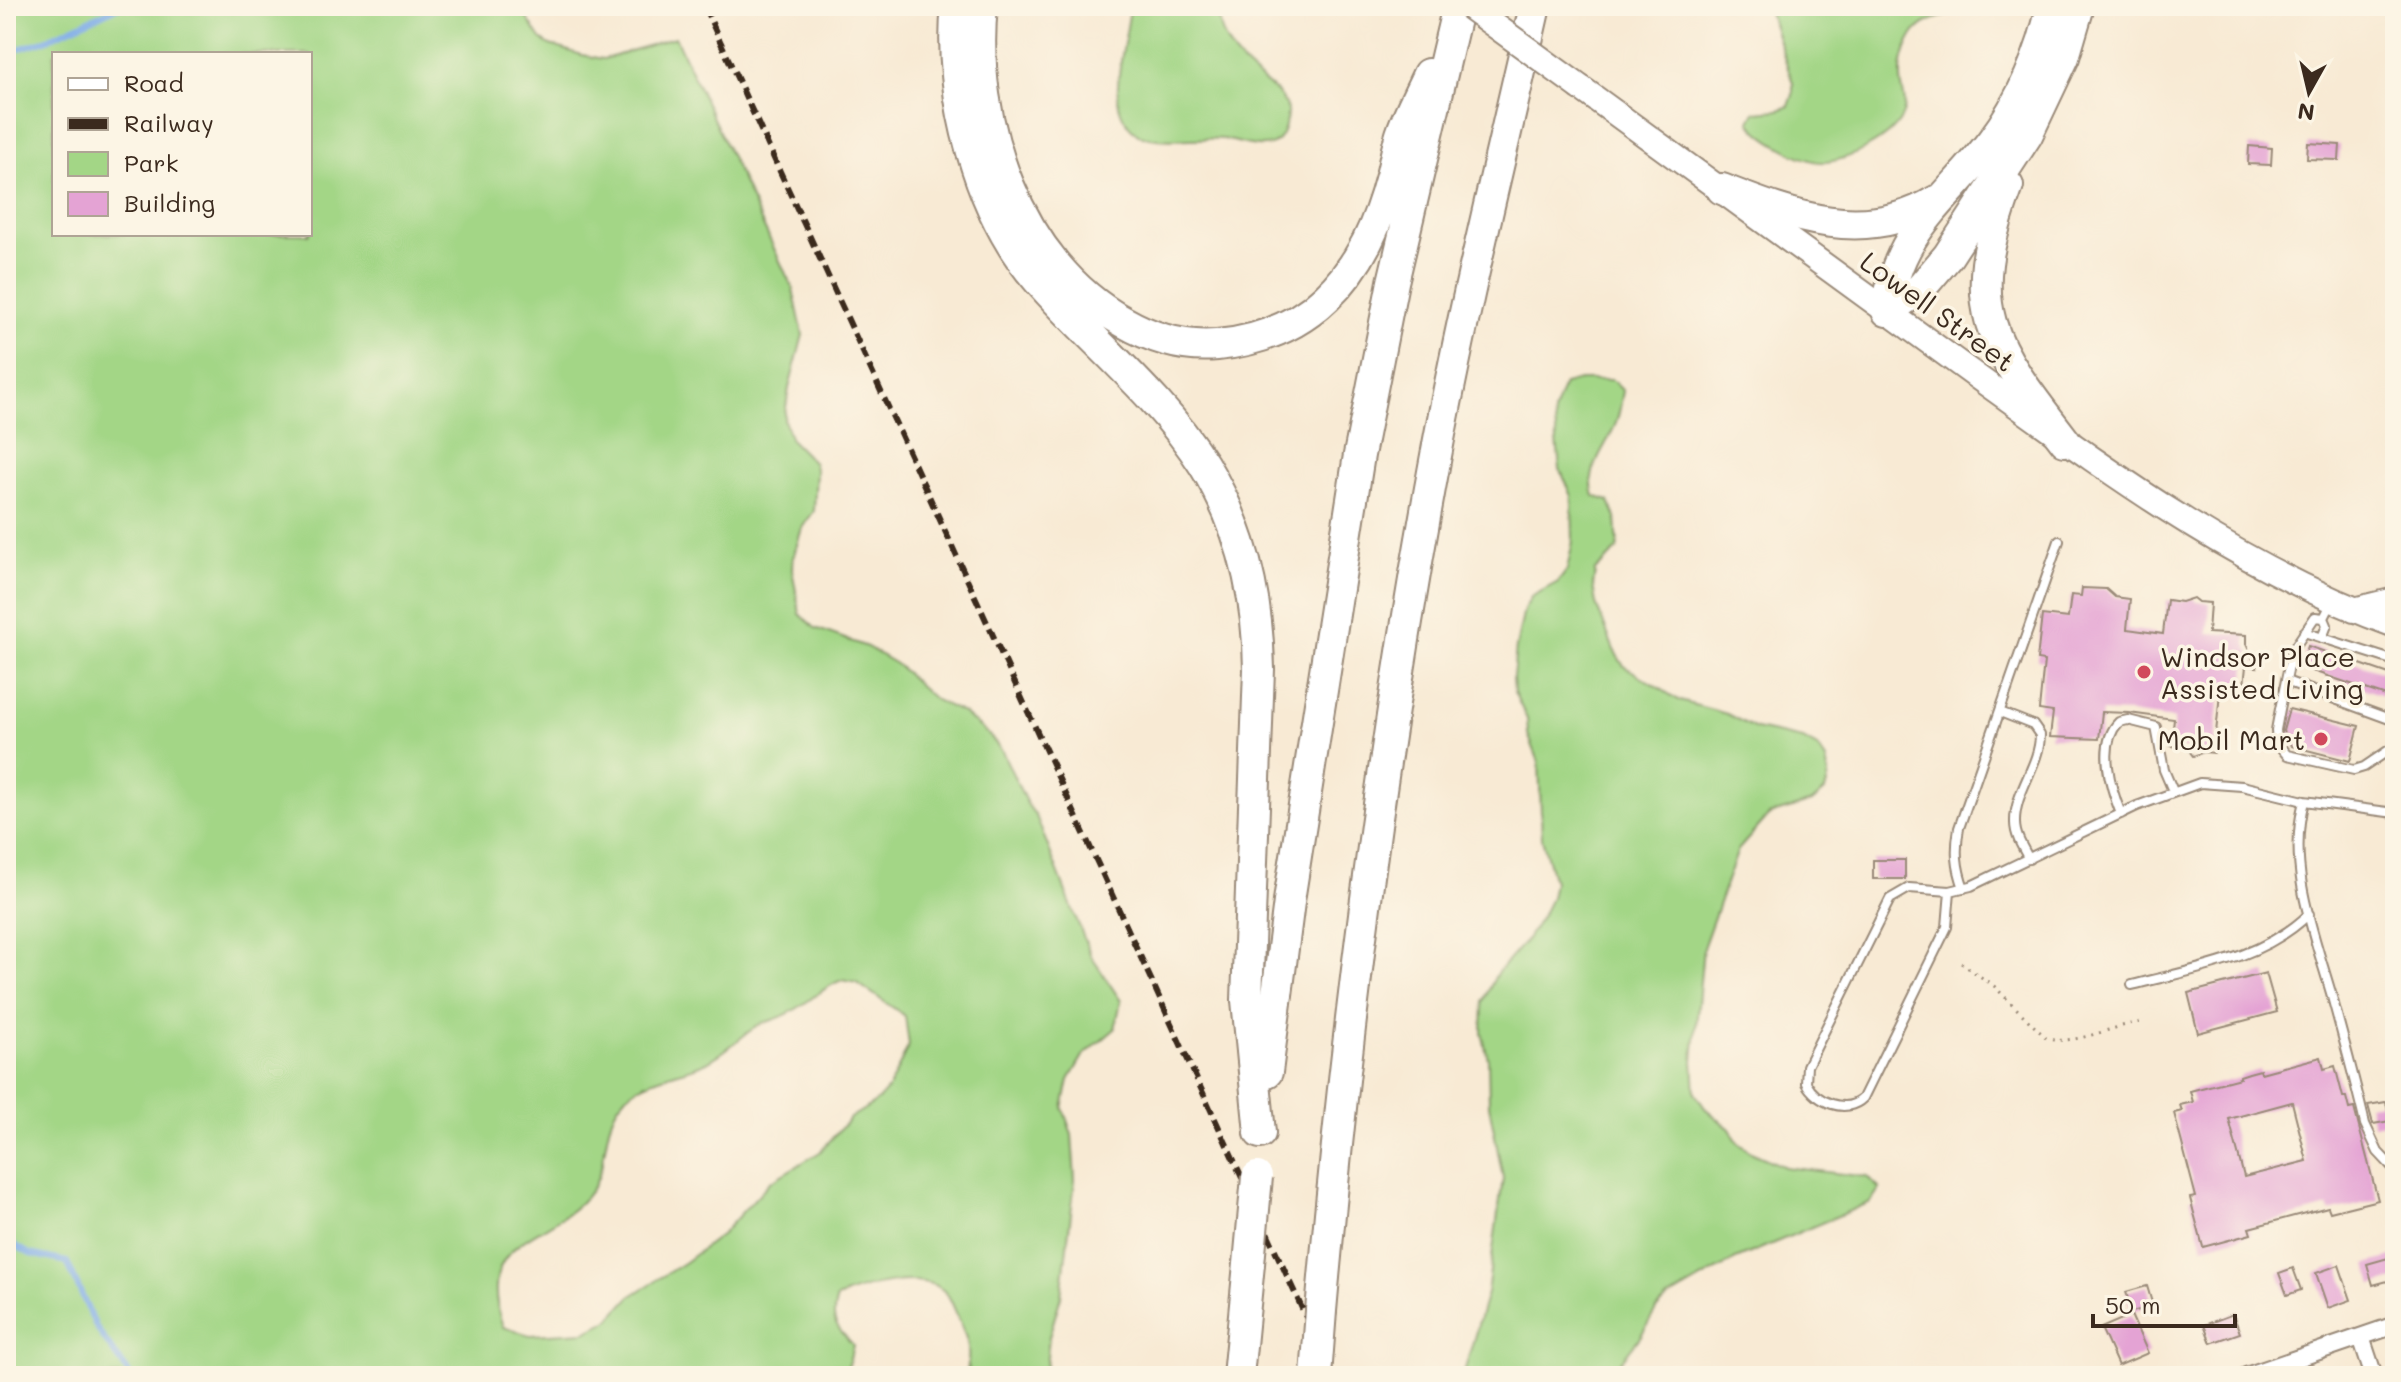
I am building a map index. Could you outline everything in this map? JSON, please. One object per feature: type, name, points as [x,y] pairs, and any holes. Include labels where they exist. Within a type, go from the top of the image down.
[{"type":"highway","points":[[957,6],[955,49],[961,106],[976,167],[1001,222],[1035,278],[1129,375],[1188,442],[1226,509],[1249,574],[1257,620],[1259,669],[1247,1000],[1260,1133]]},
{"type":"highway","points":[[982,6],[980,38],[983,77],[996,148],[1026,220],[1047,252],[1086,297],[1113,316],[1159,338],[1209,345],[1260,337],[1290,325],[1316,308],[1348,274],[1372,233],[1385,199],[1401,131],[1460,10]]},
{"type":"highway","points":[[1316,1376],[1350,1017],[1390,725],[1474,268],[1535,6]]},
{"type":"highway","points":[[1887,311],[1893,272],[1903,250],[1918,227],[1993,141],[2038,54],[2052,6]]},
{"type":"highway","points":[[2065,441],[2003,355],[1991,323],[1985,278],[1989,244],[2027,135],[2064,57],[2079,6]]},
{"type":"highway","points":[[1238,1376],[1260,1133],[1290,894],[1359,455],[1393,282],[1460,10]]},
{"type":"highway","points":[[1887,311],[1920,289],[1940,265],[2027,135]]},
{"type":"highway","points":[[1722,189],[1782,213],[1839,225],[1895,219],[1924,208],[1945,195]]},
{"type":"main road","name":"Lowell Street","points":[[1460,10],[1581,88],[2065,441],[2176,516],[2337,610],[2395,625]]},
{"type":"main road","points":[[2337,610],[2395,600]]},
{"type":"street","points":[[2246,1376],[2395,1325]]},
{"type":"street","points":[[2361,1337],[2374,1376]]},
{"type":"lane","points":[[1964,888],[1957,869],[1955,846],[2059,541]]},
{"type":"lane","points":[[2337,610],[2315,617],[2292,651],[2276,730],[2277,743],[2287,755],[2354,770],[2364,767],[2395,746]]},
{"type":"lane","points":[[2322,638],[2337,610]]},
{"type":"lane","points":[[2304,632],[2395,661]]},
{"type":"lane","points":[[2286,681],[2395,721]]},
{"type":"lane","points":[[2000,712],[2033,725],[2040,735],[2039,749],[2015,820],[2018,836],[2029,859]]},
{"type":"lane","points":[[2121,814],[2111,789],[2109,770],[2112,733],[2119,722],[2128,720],[2156,727],[2164,770],[2173,791]]},
{"type":"lane","points":[[1950,891],[1947,927],[1863,1098],[1857,1104],[1844,1107],[1817,1096],[1806,1083],[1805,1069],[1890,899],[1909,888],[1950,891],[1964,888],[2121,814],[2173,791],[2200,783],[2242,786],[2304,801],[2395,813]]},
{"type":"lane","points":[[2304,801],[2298,825],[2297,852],[2309,914],[2365,1124],[2378,1152],[2395,1170]]},
{"type":"lane","points":[[2132,985],[2256,951],[2286,935],[2309,914]]},
{"type":"path","points":[[1961,963],[1994,986],[2047,1039],[2060,1041],[2141,1022]]},
{"type":"green space","points":[[6,6],[519,6],[541,39],[550,45],[603,59],[675,37],[793,289],[803,335],[784,420],[791,440],[813,462],[816,472],[814,511],[802,528],[793,558],[800,614],[815,628],[867,647],[896,664],[935,700],[963,713],[988,734],[1002,751],[1027,804],[1036,816],[1091,956],[1121,1001],[1115,1029],[1083,1056],[1069,1080],[1063,1108],[1072,1135],[1075,1180],[1061,1296],[1049,1337],[1045,1376],[967,1376],[966,1339],[946,1293],[936,1286],[908,1281],[876,1285],[837,1298],[834,1319],[853,1345],[846,1376],[6,1376]],"holes":[[[842,980],[857,983],[905,1016],[909,1045],[888,1089],[877,1101],[850,1118],[820,1152],[770,1182],[722,1234],[630,1297],[609,1320],[585,1332],[530,1335],[503,1327],[496,1295],[499,1271],[509,1254],[524,1240],[580,1203],[595,1184],[611,1122],[628,1094],[649,1082],[707,1062],[757,1026],[782,1017]]]},
{"type":"green space","points":[[1130,6],[1219,6],[1221,28],[1228,46],[1285,103],[1286,121],[1279,139],[1271,145],[1250,145],[1213,138],[1153,138],[1132,129],[1121,113],[1118,99]]},
{"type":"green space","points":[[1767,6],[1969,6],[1927,22],[1915,32],[1906,48],[1902,67],[1903,114],[1890,132],[1856,153],[1822,162],[1782,148],[1750,121],[1755,112],[1789,106],[1793,95],[1793,83]]},
{"type":"green space","points":[[1580,380],[1612,380],[1623,391],[1616,423],[1594,467],[1592,486],[1594,496],[1609,501],[1616,517],[1618,549],[1595,571],[1593,586],[1596,604],[1623,665],[1680,701],[1727,714],[1756,729],[1803,739],[1817,747],[1826,760],[1829,776],[1825,791],[1812,802],[1769,815],[1738,850],[1703,948],[1693,1061],[1695,1093],[1705,1108],[1730,1129],[1739,1144],[1753,1153],[1785,1167],[1867,1177],[1880,1189],[1871,1202],[1736,1259],[1667,1299],[1609,1376],[1463,1376],[1487,1293],[1503,1178],[1489,1105],[1488,1059],[1482,1032],[1483,1002],[1497,973],[1527,939],[1544,912],[1554,882],[1542,838],[1539,762],[1528,734],[1527,719],[1514,692],[1513,677],[1524,610],[1531,597],[1558,582],[1567,570],[1573,541],[1572,496],[1560,469],[1554,412],[1564,384]]},
{"type":"building","points":[[2308,143],[2340,145],[2339,160],[2307,159]]},
{"type":"building","points":[[2249,146],[2272,148],[2271,165],[2248,164]]},
{"type":"building","name":"Windsor Place Assisted Living","points":[[2082,588],[2106,589],[2115,597],[2130,599],[2127,629],[2163,634],[2167,600],[2181,602],[2193,598],[2198,602],[2210,603],[2208,633],[2246,635],[2246,644],[2257,667],[2246,666],[2244,686],[2228,685],[2227,694],[2220,693],[2214,753],[2204,752],[2193,756],[2187,748],[2171,746],[2174,719],[2129,713],[2102,712],[2099,739],[2050,737],[2053,712],[2039,710],[2044,661],[2037,660],[2042,615],[2068,618],[2071,595],[2081,596]]},
{"type":"building","points":[[2308,646],[2395,676],[2395,699],[2301,667]]},
{"type":"building","name":"Mobil Mart","points":[[2289,709],[2359,726],[2350,761],[2291,746],[2283,731]]},
{"type":"building","points":[[1873,860],[1905,860],[1905,879],[1873,879]]},
{"type":"building","points":[[2266,973],[2277,1012],[2198,1033],[2188,993]]},
{"type":"building","points":[[2321,1057],[2324,1069],[2335,1066],[2343,1097],[2346,1097],[2349,1109],[2354,1108],[2378,1200],[2330,1212],[2328,1207],[2249,1228],[2251,1234],[2203,1247],[2190,1198],[2196,1197],[2174,1113],[2182,1111],[2180,1105],[2193,1102],[2190,1091],[2260,1070],[2261,1073]],"holes":[[[2292,1102],[2307,1161],[2244,1177],[2229,1119]]]},
{"type":"building","points":[[2386,1102],[2390,1121],[2373,1124],[2368,1105]]},
{"type":"building","points":[[2395,1256],[2395,1279],[2373,1285],[2367,1264]]},
{"type":"building","points":[[2339,1265],[2351,1300],[2328,1308],[2316,1273]]},
{"type":"building","points":[[2293,1268],[2301,1290],[2287,1295],[2279,1273]]},
{"type":"building","points":[[2147,1286],[2153,1306],[2132,1312],[2126,1292]]},
{"type":"building","points":[[2233,1314],[2240,1333],[2211,1343],[2204,1325]]},
{"type":"building","points":[[2131,1315],[2148,1353],[2118,1366],[2101,1328]]},
{"type":"waterway","points":[[6,53],[43,41],[120,6]]},
{"type":"waterway","points":[[6,1240],[30,1254],[67,1262],[97,1329],[131,1376]]},
{"type":"railway","points":[[704,6],[1333,1376]]},
{"type":"place","name":"Windsor Place Assisted Living","points":[[2144,672]]},
{"type":"place","name":"Mobil Mart","points":[[2321,739]]}]
